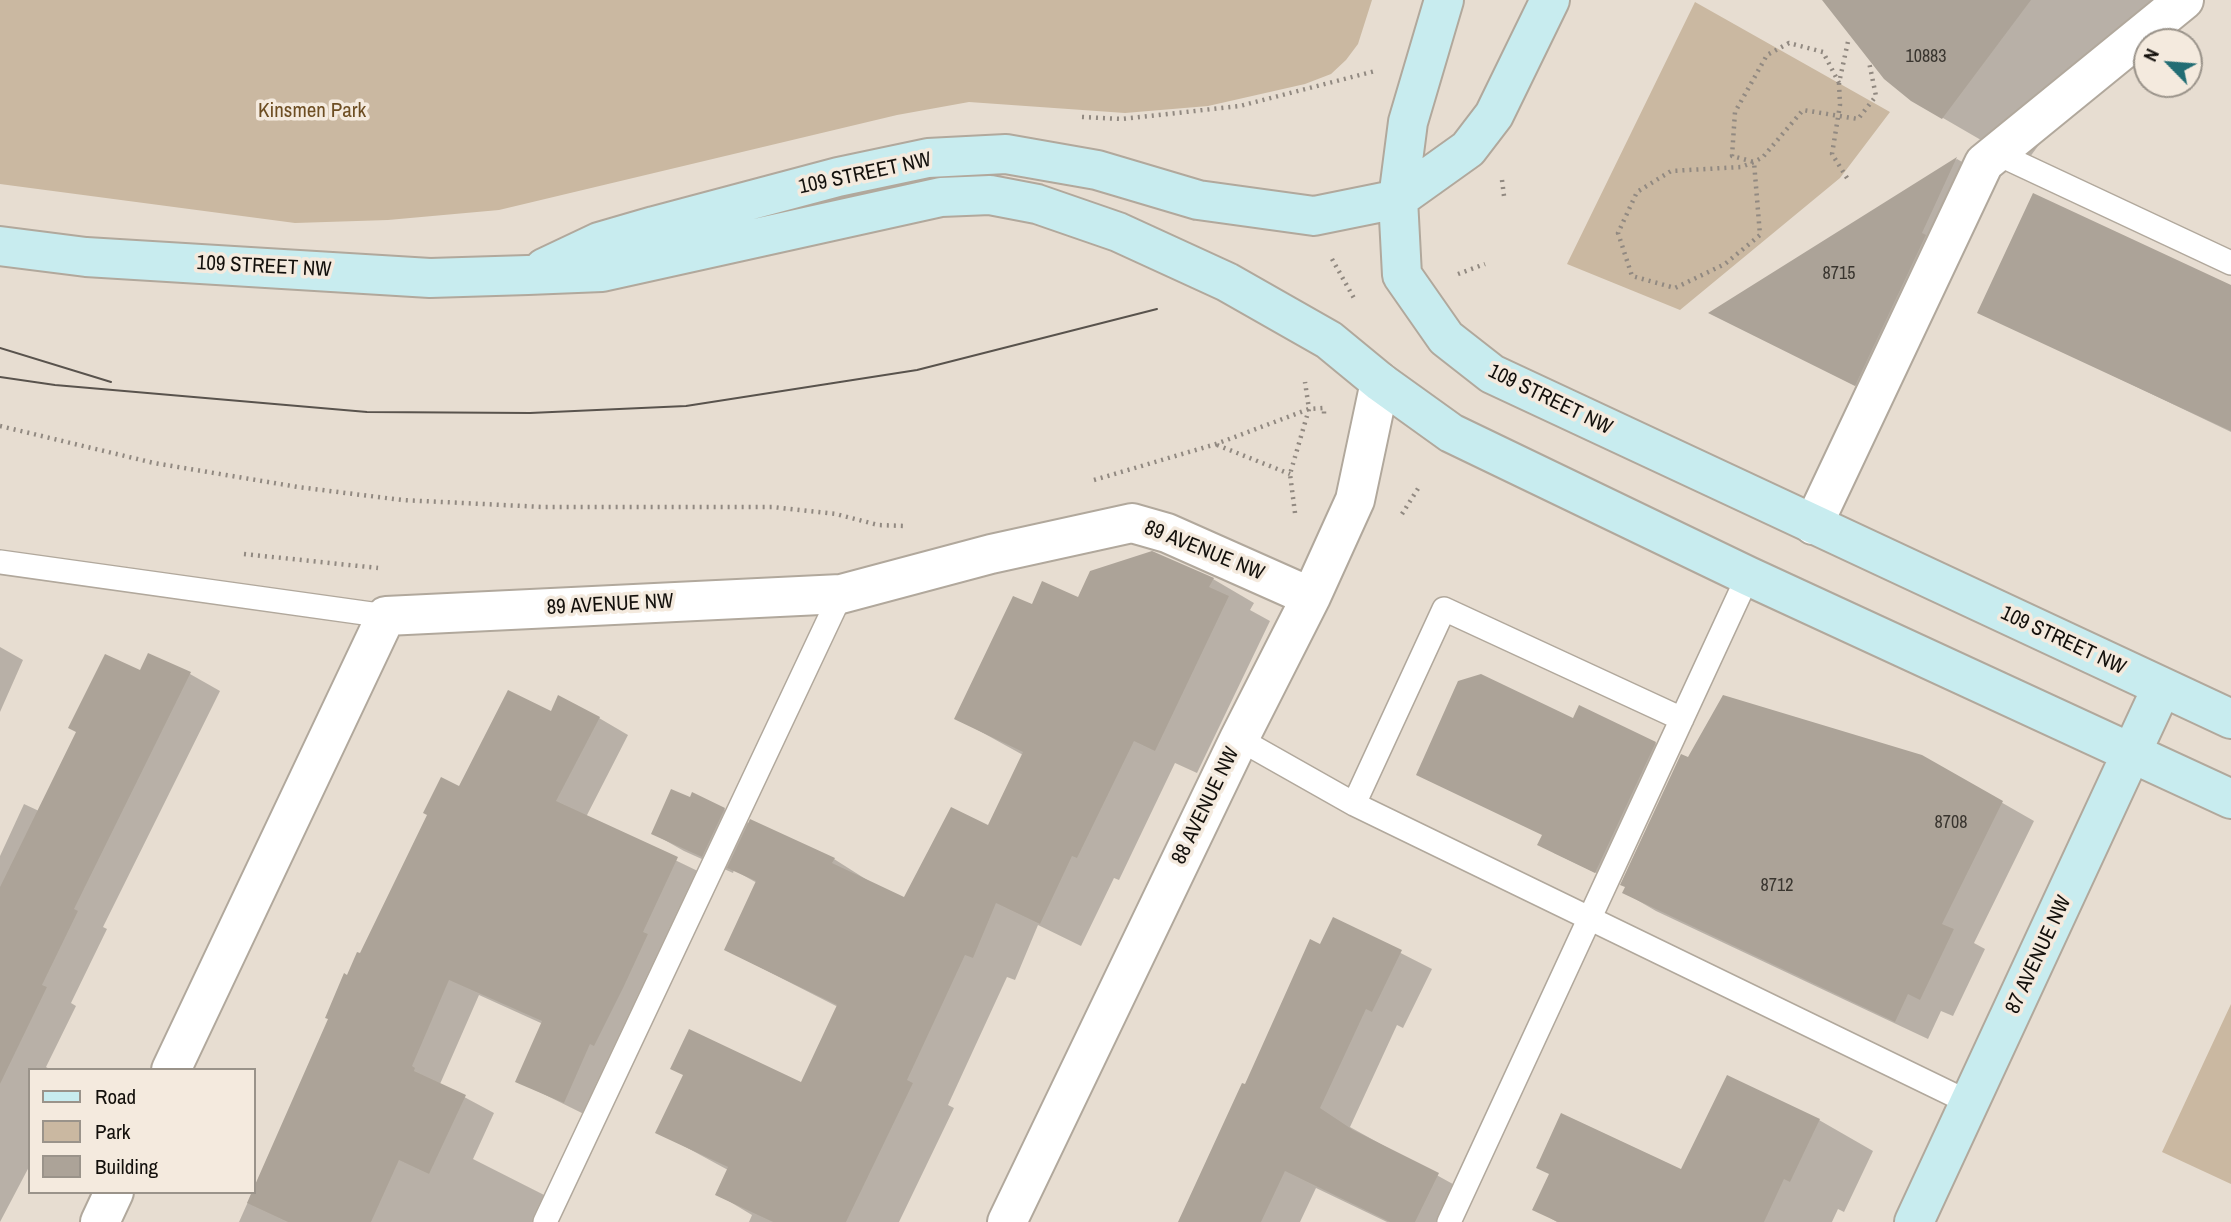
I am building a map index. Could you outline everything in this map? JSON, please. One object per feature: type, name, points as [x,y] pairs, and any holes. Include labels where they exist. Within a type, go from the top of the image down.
[{"type":"main road","points":[[1398,199],[1408,122],[1444,0]]},
{"type":"main road","points":[[1398,199],[1468,149],[1494,115],[1550,0]]},
{"type":"main road","name":"109 STREET NW","points":[[528,275],[599,242],[838,177],[928,158],[1006,154],[1097,170],[1198,200],[1314,216],[1398,199],[1402,275],[1422,308],[1446,338],[1492,374],[2231,719]]},
{"type":"main road","name":"109 STREET NW","points":[[0,246],[86,257],[430,278],[528,275],[602,272],[941,197],[990,195],[1037,204],[1118,232],[1227,282],[1329,340],[1380,382],[1451,433],[1748,576],[2231,799]]},
{"type":"main road","name":"87 AVENUE NW","points":[[1914,1222],[2162,687]]},
{"type":"street","points":[[1813,525],[1984,163],[2184,0]]},
{"type":"street","name":"88 AVENUE NW","points":[[1007,1222],[1238,739],[1311,597],[1355,500],[1380,382]]},
{"type":"street","name":"89 AVENUE NW","points":[[386,616],[841,594],[991,554],[1132,523],[1167,533],[1311,597]]},
{"type":"street","points":[[173,1068],[386,616]]},
{"type":"street","points":[[100,1222],[113,1194]]},
{"type":"lane","points":[[1996,153],[2231,263]]},
{"type":"lane","points":[[0,562],[386,616]]},
{"type":"lane","points":[[1449,1222],[1748,576]]},
{"type":"lane","points":[[545,1222],[841,594]]},
{"type":"lane","points":[[1354,804],[1444,609],[1682,719]]},
{"type":"lane","points":[[1238,739],[1354,804],[1970,1103]]},
{"type":"path","points":[[1847,178],[1832,153],[1838,116],[1839,83],[1849,37]]},
{"type":"path","points":[[1754,162],[1732,156],[1735,112],[1767,55],[1789,43],[1823,52],[1839,83]]},
{"type":"path","points":[[1754,162],[1760,235],[1725,264],[1675,288],[1632,276],[1618,233],[1637,192],[1671,171],[1741,167],[1754,162],[1763,157],[1803,110],[1858,119],[1876,96],[1869,62]]},
{"type":"path","points":[[1072,116],[1122,119],[1240,106],[1372,71]]},
{"type":"path","points":[[1471,269],[1485,264]]},
{"type":"path","points":[[1336,268],[1359,305]]},
{"type":"path","points":[[1295,516],[1290,474],[1309,409],[1306,386],[1300,372]]},
{"type":"path","points":[[1093,481],[1216,444],[1309,409],[1324,408]]},
{"type":"path","points":[[0,426],[154,463],[298,487],[402,500],[543,507],[773,507],[836,514],[878,525],[917,527],[890,534]]},
{"type":"path","points":[[1216,444],[1290,474]]},
{"type":"path","points":[[234,552],[385,569]]},
{"type":"green space","name":"Kinsmen Park","points":[[0,0],[1372,0],[1358,44],[1331,74],[1305,84],[1208,106],[1125,113],[969,102],[897,115],[499,210],[388,220],[295,223],[0,184]]},
{"type":"green space","points":[[1695,2],[1890,112],[1840,178],[1680,310],[1567,264]]},
{"type":"green space","points":[[2231,1004],[2231,1184],[2162,1152]]},
{"type":"building","points":[[1822,0],[2031,0],[1942,119],[1911,101],[1884,79]]},
{"type":"building","points":[[1957,157],[1922,233],[1926,235],[1855,386],[1708,313]]},
{"type":"building","points":[[2033,193],[2231,285],[2231,431],[1977,313]]},
{"type":"building","points":[[1152,551],[1214,578],[1209,587],[1229,596],[1155,751],[1134,741],[1077,858],[1072,856],[1040,924],[996,903],[973,958],[965,955],[907,1080],[913,1083],[846,1222],[773,1222],[715,1195],[728,1167],[655,1133],[683,1075],[670,1069],[689,1029],[801,1082],[837,1005],[724,950],[756,881],[727,868],[750,819],[835,858],[832,863],[904,897],[951,807],[988,825],[1023,752],[954,719],[1013,596],[1032,604],[1042,581],[1078,597],[1090,571]]},
{"type":"building","points":[[148,653],[191,672],[74,909],[78,911],[42,985],[47,987],[0,1084],[0,887],[76,732],[68,728],[105,654],[140,670]]},
{"type":"building","points":[[1481,674],[1573,718],[1579,705],[1656,742],[1595,873],[1537,845],[1542,835],[1416,775],[1458,681]]},
{"type":"building","points":[[508,690],[551,711],[558,695],[600,717],[556,801],[678,857],[643,932],[648,934],[624,986],[594,1046],[590,1044],[564,1103],[515,1082],[542,1021],[449,980],[412,1066],[414,1071],[466,1095],[429,1174],[399,1160],[371,1222],[288,1222],[247,1203],[251,1194],[256,1194],[256,1183],[328,1019],[325,1018],[344,973],[347,975],[357,952],[360,953],[427,815],[423,813],[441,777],[459,786]]},
{"type":"building","points":[[1723,695],[1922,755],[2003,801],[1942,924],[1954,929],[1920,1000],[1908,994],[1895,1022],[1622,893],[1625,887],[1620,885],[1681,754],[1688,757]]},
{"type":"building","points":[[671,789],[690,797],[692,792],[725,808],[702,857],[651,834]]},
{"type":"building","points":[[1333,917],[1402,950],[1372,1012],[1366,1009],[1320,1108],[1353,1130],[1439,1173],[1415,1222],[1390,1222],[1285,1171],[1261,1222],[1178,1222],[1242,1083],[1245,1084],[1310,939],[1320,944]]},
{"type":"building","points":[[1727,1075],[1820,1119],[1790,1182],[1784,1179],[1764,1222],[1558,1222],[1532,1210],[1549,1174],[1536,1168],[1561,1113],[1681,1169]]},
{"type":"tram line","points":[[0,377],[55,385],[367,412],[530,413],[686,406],[917,370],[1157,309]]},
{"type":"tram line","points":[[0,348],[111,382]]}]
